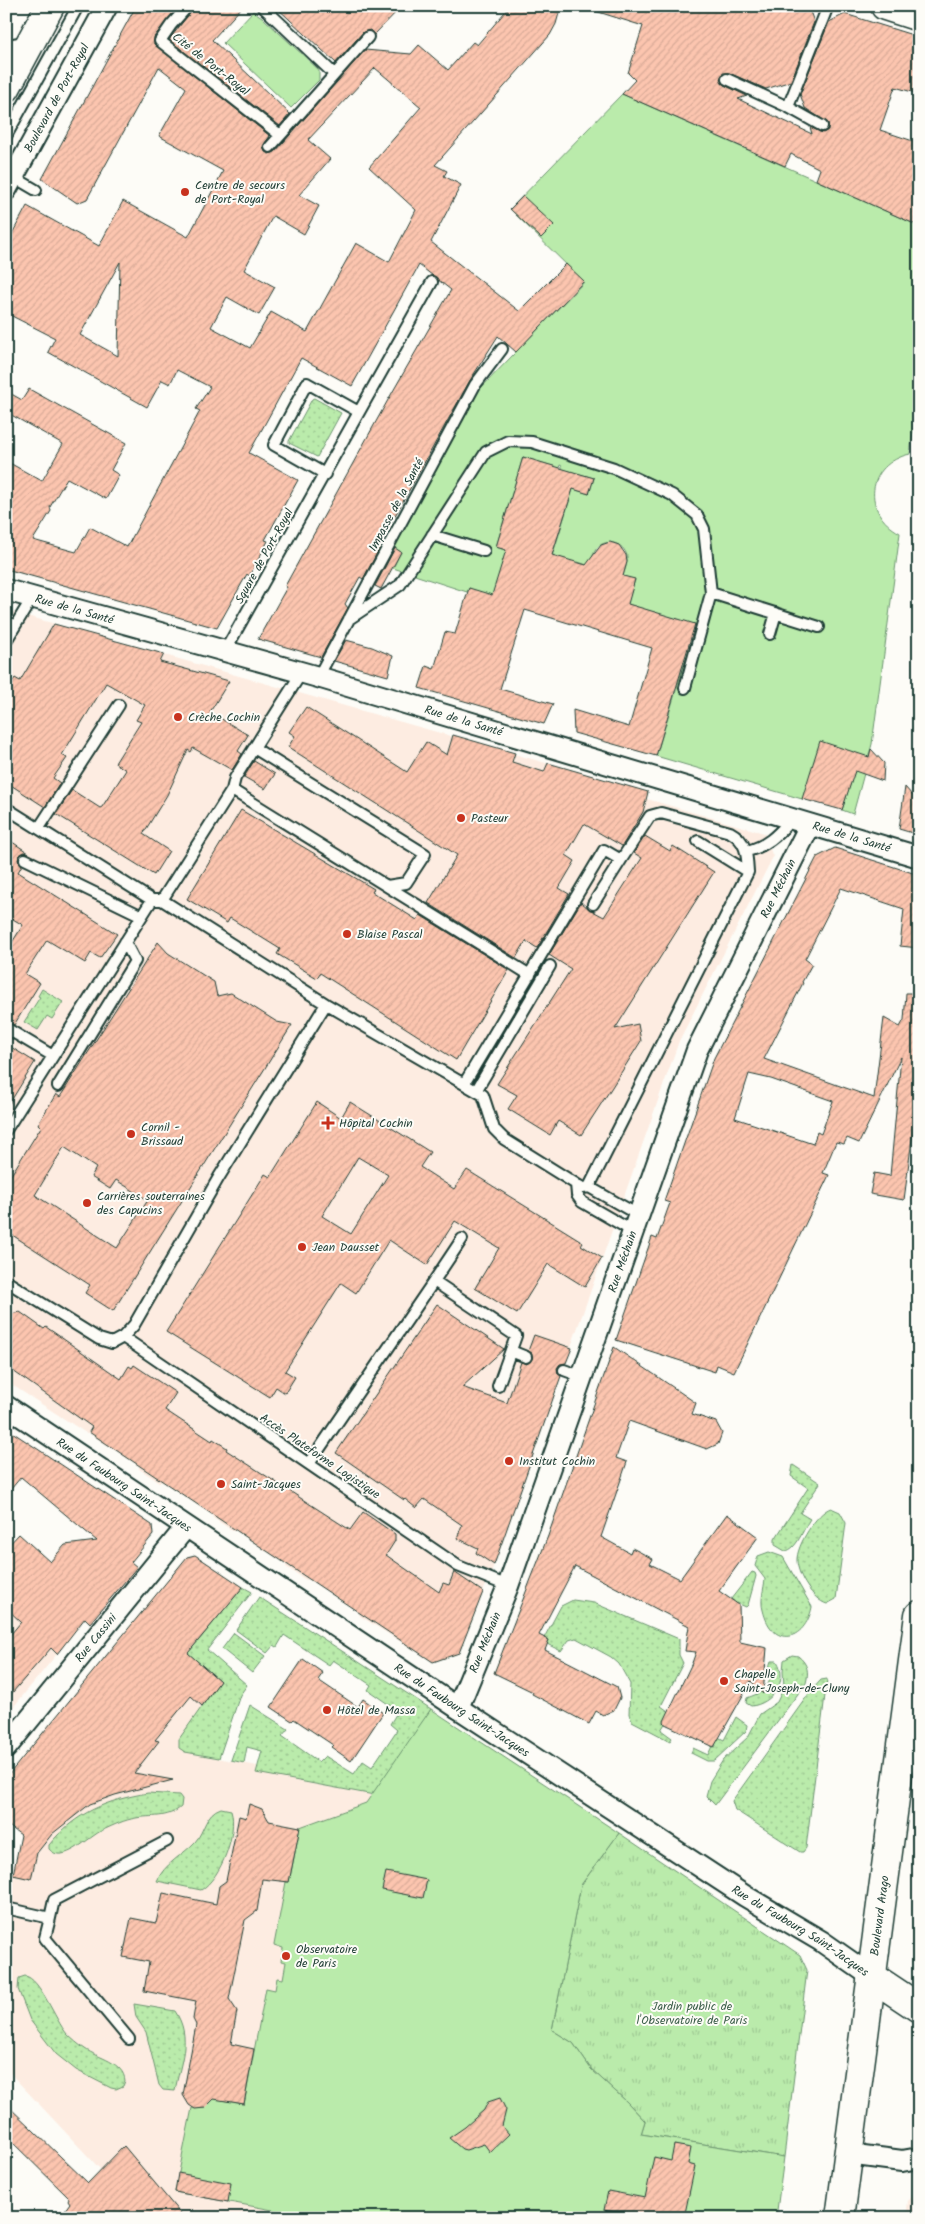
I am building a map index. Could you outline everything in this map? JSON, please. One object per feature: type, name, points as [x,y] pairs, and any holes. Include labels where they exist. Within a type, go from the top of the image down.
[{"type":"main road","points":[[6,88],[19,43],[50,6]]},
{"type":"main road","points":[[885,6],[919,17]]},
{"type":"main road","name":"Boulevard Arago","points":[[840,2218],[871,1976],[914,1683],[919,1615]]},
{"type":"main road","name":"Rue du Faubourg Saint-Jacques","points":[[871,1976],[919,2008]]},
{"type":"street","name":"Boulevard de Port-Royal","points":[[9,180],[106,6]]},
{"type":"street","name":"Rue de la Santé","points":[[6,590],[310,674],[919,857]]},
{"type":"street","name":"Rue Méchain","points":[[458,1708],[508,1586],[698,1050],[801,822]]},
{"type":"street","name":"Rue du Faubourg Saint-Jacques","points":[[6,1406],[458,1708],[745,1896],[821,1940],[871,1976]]},
{"type":"street","name":"Rue Cassini","points":[[6,1748],[186,1527]]},
{"type":"street","points":[[848,2154],[902,2161],[919,2158]]},
{"type":"lane","name":"Boulevard de Port-Royal","points":[[6,136],[78,6]]},
{"type":"lane","name":"Cité de Port-Royal","points":[[188,6],[160,41],[280,135]]},
{"type":"lane","points":[[262,6],[334,74]]},
{"type":"lane","points":[[788,107],[828,6]]},
{"type":"lane","points":[[270,147],[368,37]]},
{"type":"lane","points":[[727,79],[788,107],[822,126]]},
{"type":"lane","points":[[9,180],[36,190]]},
{"type":"lane","name":"Square de Port-Royal","points":[[226,651],[432,282]]},
{"type":"lane","name":"Impasse de la Santé","points":[[6,1130],[142,916],[157,900],[232,790],[235,778],[254,748],[310,674],[349,618],[475,385],[502,349]]},
{"type":"lane","points":[[325,474],[274,445],[307,383],[359,412]]},
{"type":"lane","points":[[349,618],[400,585],[486,452],[508,441],[532,442],[614,468],[672,495],[696,515],[704,529],[711,593],[685,688]]},
{"type":"lane","points":[[432,535],[484,551]]},
{"type":"lane","points":[[711,593],[819,627]]},
{"type":"lane","points":[[6,641],[32,598]]},
{"type":"lane","points":[[770,634],[776,613]]},
{"type":"lane","points":[[38,828],[119,705]]},
{"type":"lane","points":[[254,748],[425,854],[406,883],[387,886]]},
{"type":"lane","points":[[232,790],[530,975]]},
{"type":"lane","points":[[6,808],[326,1004],[476,1090],[486,1100],[494,1129],[504,1139],[583,1188],[589,1187],[637,1224]]},
{"type":"lane","points":[[589,1187],[748,872],[747,851],[739,837],[730,832],[661,813],[650,816],[593,904]]},
{"type":"lane","points":[[747,851],[760,848],[801,822]]},
{"type":"lane","points":[[698,841],[748,872]]},
{"type":"lane","points":[[464,1084],[604,850],[621,860]]},
{"type":"lane","points":[[25,860],[142,916]]},
{"type":"lane","points":[[58,1086],[136,962],[125,942]]},
{"type":"lane","points":[[476,1090],[550,966]]},
{"type":"lane","points":[[6,1280],[99,1339],[112,1342],[123,1337],[134,1325],[219,1177],[326,1004]]},
{"type":"lane","points":[[6,1028],[53,1056]]},
{"type":"lane","points":[[576,1184],[578,1196],[582,1202],[637,1224]]},
{"type":"lane","points":[[309,1464],[462,1239]]},
{"type":"lane","points":[[434,1280],[516,1336],[498,1386]]},
{"type":"lane","name":"Accès Plateforme Logistique","points":[[123,1337],[458,1566],[508,1586]]},
{"type":"lane","points":[[511,1351],[526,1357]]},
{"type":"lane","points":[[564,1370],[582,1377]]},
{"type":"lane","points":[[129,2039],[45,1938],[54,1900],[167,1842]]},
{"type":"lane","points":[[6,1908],[50,1918]]},
{"type":"shaded area","name":"Hôpital Cochin","points":[[6,610],[648,792],[647,799],[764,833],[773,857],[679,1041],[492,1570],[459,1653],[433,1662],[360,1616],[359,1612],[309,1579],[306,1580],[286,1567],[286,1564],[235,1530],[233,1531],[213,1518],[212,1515],[163,1482],[159,1482],[139,1469],[139,1466],[89,1433],[86,1433],[6,1381]]},
{"type":"shaded area","points":[[6,1548],[49,1562],[58,1552],[69,1561],[19,1620],[57,1654],[6,1716]]},
{"type":"shaded area","name":"Observatoire de Paris","points":[[188,1653],[220,1681],[183,1751],[257,1766],[256,1773],[613,1840],[657,2137],[784,2157],[776,2218],[184,2218],[124,2146],[101,2170],[6,2069],[6,2007],[8,2005],[6,2003],[6,1909],[16,1859],[31,1862]]},
{"type":"shaded area","points":[[919,2190],[919,2218],[906,2218],[908,2201]]},
{"type":"green space","points":[[253,11],[262,17],[319,70],[319,80],[291,108],[223,43]]},
{"type":"green space","points":[[622,94],[919,226],[919,389],[910,454],[895,459],[884,468],[877,478],[874,489],[874,501],[879,513],[887,524],[900,533],[872,744],[853,814],[842,810],[854,772],[802,799],[656,756],[696,625],[627,604],[635,580],[623,576],[627,556],[622,548],[615,543],[610,542],[598,547],[590,566],[578,562],[570,587],[550,563],[573,489],[589,494],[594,478],[562,469],[560,465],[559,468],[523,457],[496,547],[514,553],[491,599],[469,588],[467,592],[393,568],[401,552],[390,546],[479,390],[584,282],[510,209]]},
{"type":"green space","points":[[314,398],[341,413],[317,457],[289,443]]},
{"type":"green space","points":[[42,989],[63,1002],[52,1019],[47,1016],[38,1030],[24,1022],[40,997],[38,996]]},
{"type":"green space","points":[[793,1465],[820,1483],[800,1513],[810,1519],[793,1547],[785,1551],[775,1545],[775,1539],[808,1488],[791,1476]]},
{"type":"green space","points":[[831,1508],[840,1512],[846,1523],[836,1599],[827,1604],[817,1598],[807,1587],[800,1573],[797,1561],[800,1547],[808,1530],[825,1511]]},
{"type":"green space","points":[[769,1552],[783,1557],[812,1607],[803,1628],[796,1634],[781,1635],[773,1631],[767,1623],[762,1606],[765,1579],[755,1566],[758,1556]]},
{"type":"green space","points":[[752,1572],[756,1576],[748,1605],[746,1607],[737,1603],[735,1608],[729,1609],[734,1601],[731,1599]]},
{"type":"green space","points":[[243,1587],[252,1592],[207,1650],[247,1685],[240,1695],[219,1758],[185,1752],[179,1748],[179,1739],[220,1681],[188,1653]]},
{"type":"green space","points":[[259,1597],[431,1709],[426,1717],[487,1816],[256,1773],[262,1751],[247,1747],[244,1763],[231,1760],[250,1705],[288,1729],[282,1736],[319,1762],[325,1756],[354,1774],[363,1761],[372,1767],[397,1730],[390,1724],[398,1711],[368,1690],[371,1685],[333,1660],[329,1665],[284,1635],[277,1647],[274,1645],[267,1653],[236,1630]]},
{"type":"green space","points":[[573,1600],[594,1603],[679,1639],[679,1655],[683,1663],[661,1706],[671,1713],[664,1721],[666,1722],[661,1730],[672,1738],[670,1741],[632,1721],[629,1714],[630,1684],[619,1664],[611,1657],[576,1638],[569,1640],[561,1651],[547,1644],[549,1640],[544,1638],[561,1606]]},
{"type":"green space","points":[[234,1633],[265,1656],[252,1673],[222,1649]]},
{"type":"green space","points":[[792,1655],[798,1656],[806,1665],[806,1683],[715,1805],[706,1796],[710,1781],[723,1760],[748,1737],[760,1714],[777,1702],[784,1687],[784,1660]]},
{"type":"green space","points":[[771,1661],[777,1661],[781,1676],[780,1684],[766,1701],[751,1706],[746,1703],[747,1698],[764,1690],[769,1683]]},
{"type":"green space","points":[[827,1679],[806,1848],[803,1852],[800,1852],[735,1810],[732,1801],[810,1692],[821,1680]]},
{"type":"green space","points":[[431,1709],[619,1833],[581,1885],[552,2030],[573,2043],[591,2069],[645,2121],[641,2134],[784,2157],[776,2218],[316,2218],[175,2192],[192,2108],[205,2108],[210,2103],[211,2098],[244,2104],[266,1988],[275,1990],[277,1978],[283,1979],[286,1962],[281,1961],[283,1948],[274,1945],[286,1882],[289,1882],[300,1827],[366,1803]]},
{"type":"green space","points":[[736,1717],[747,1725],[746,1731],[714,1761],[707,1761],[691,1753],[693,1748],[708,1755],[712,1746],[715,1747],[718,1737],[724,1740]]},
{"type":"green space","points":[[148,1793],[179,1795],[182,1799],[181,1807],[165,1815],[136,1818],[119,1823],[97,1833],[69,1852],[61,1854],[49,1849],[49,1845],[70,1824],[93,1809],[119,1799]]},
{"type":"green space","points":[[221,1808],[231,1810],[233,1819],[230,1842],[221,1865],[208,1884],[201,1890],[157,1881],[164,1870],[195,1842],[208,1818]]},
{"type":"green space","name":"Jardin public de l'Observatoire de Paris","points":[[619,1833],[800,1955],[807,1970],[784,2157],[641,2134],[645,2121],[591,2069],[573,2043],[552,2030],[581,1885]]},
{"type":"green space","points":[[25,1976],[31,1978],[42,1992],[67,2034],[85,2049],[110,2061],[120,2069],[124,2075],[125,2081],[123,2086],[116,2089],[111,2088],[76,2070],[56,2054],[30,2020],[18,1989],[19,1978]]},
{"type":"green space","points":[[134,2004],[175,2011],[180,2021],[183,2031],[184,2050],[175,2091],[163,2090],[159,2085],[146,2032],[136,2017]]},
{"type":"building","points":[[136,6],[179,6],[154,37],[154,44],[270,136],[263,146],[265,152],[269,154],[275,152],[365,50],[411,54],[419,45],[448,70],[473,42],[477,45],[510,6],[561,6],[556,24],[550,35],[435,165],[447,171],[444,176],[461,185],[431,242],[519,311],[566,264],[584,281],[516,352],[498,336],[469,382],[381,541],[383,542],[363,579],[360,577],[345,604],[348,608],[321,657],[258,639],[287,587],[285,586],[451,290],[419,265],[352,386],[301,358],[249,453],[298,480],[265,540],[268,541],[259,558],[249,576],[247,574],[217,628],[6,569],[6,461],[42,481],[63,444],[6,412],[6,391],[22,400],[29,389],[126,443],[111,470],[119,475],[106,499],[67,478],[50,507],[51,511],[33,540],[76,552],[90,527],[127,547],[200,411],[196,409],[210,387],[177,370],[170,384],[162,380],[147,407],[48,352],[55,338],[6,313],[6,245],[27,206],[99,246],[123,201],[188,237],[223,171],[159,136],[186,88],[159,67],[87,199],[77,203],[42,179]],"holes":[[[375,68],[421,107],[369,167],[416,210],[389,262],[356,243],[307,332],[271,312],[250,348],[211,327],[227,297],[259,315],[275,287],[244,270],[273,216],[304,234],[319,206],[299,195],[330,159],[308,140]],[[120,262],[118,356],[80,335]]]},
{"type":"building","points":[[195,6],[243,6],[212,40],[290,114],[280,126],[169,40]]},
{"type":"building","points":[[275,6],[402,6],[374,35],[370,30],[363,32],[336,63]]},
{"type":"building","points":[[592,6],[808,6],[814,22],[791,81],[766,89],[729,73],[723,73],[720,79],[724,85],[747,96],[738,99],[812,134],[810,127],[823,133],[828,130],[828,123],[805,108],[800,94],[829,22],[845,14],[919,37],[919,94],[895,87],[880,130],[919,143],[919,226],[816,180],[820,169],[791,154],[785,166],[622,94],[635,80],[628,73],[643,26],[592,10]]},
{"type":"building","points":[[523,196],[554,225],[541,238],[510,209]]},
{"type":"building","points":[[523,457],[594,478],[589,494],[573,489],[552,555],[586,565],[601,545],[610,542],[619,545],[626,555],[627,562],[623,576],[635,579],[628,604],[695,624],[656,756],[574,733],[573,710],[629,727],[652,648],[525,610],[500,689],[553,704],[544,724],[419,688],[426,666],[434,669],[445,632],[455,634],[469,588],[492,595],[506,550],[496,547]]},
{"type":"building","points":[[395,548],[401,552],[381,589],[375,586]]},
{"type":"building","points":[[54,624],[164,654],[160,662],[229,681],[210,712],[248,735],[238,751],[242,754],[232,770],[193,748],[191,752],[188,750],[167,795],[143,834],[169,851],[154,875],[56,814],[72,790],[100,808],[102,807],[126,770],[115,763],[141,722],[136,720],[145,705],[106,683],[62,755],[67,758],[53,778],[60,783],[45,807],[6,782],[6,691],[15,678],[20,681]]},
{"type":"building","points":[[346,640],[372,647],[393,656],[388,676],[334,661]]},
{"type":"building","name":"Pasteur","points":[[306,707],[407,772],[426,742],[447,755],[453,735],[515,753],[512,762],[544,772],[548,763],[648,792],[643,812],[622,846],[584,824],[566,855],[575,861],[559,888],[569,894],[537,948],[526,941],[516,958],[428,903],[457,855],[288,747],[295,736],[289,732]]},
{"type":"building","points":[[820,741],[869,757],[871,749],[884,763],[883,781],[855,771],[842,810],[802,799]]},
{"type":"building","points":[[254,761],[275,774],[265,789],[244,777]]},
{"type":"building","points":[[905,787],[919,803],[919,835],[899,829]]},
{"type":"building","name":"Blaise Pascal","points":[[241,810],[374,889],[372,892],[417,920],[420,915],[509,970],[456,1060],[320,973],[317,978],[277,954],[280,949],[230,918],[227,923],[187,899]]},
{"type":"building","points":[[645,836],[670,851],[673,846],[714,872],[615,1029],[638,1024],[641,1041],[581,1135],[558,1121],[550,1135],[508,1109],[517,1095],[497,1084],[571,969],[549,955],[581,902],[604,917],[642,858],[634,853]]},
{"type":"building","points":[[6,838],[29,853],[24,852],[19,856],[18,860],[22,865],[18,872],[117,934],[100,958],[91,953],[85,963],[47,940],[25,974],[40,983],[14,1025],[6,1021],[6,952],[23,925],[6,915]]},
{"type":"building","points":[[835,848],[919,875],[919,948],[900,946],[904,909],[841,888],[805,959],[812,964],[764,1059],[874,1098],[884,1018],[900,1027],[904,1020],[906,993],[917,993],[919,990],[919,1085],[904,1200],[870,1194],[874,1173],[890,1176],[901,1057],[859,1143],[847,1138],[844,1144],[836,1142],[823,1173],[829,1175],[734,1372],[717,1365],[715,1372],[616,1340],[652,1237],[657,1239],[670,1203],[664,1201],[714,1058],[817,857]],"holes":[[[749,1074],[771,1079],[833,1101],[821,1134],[817,1132],[813,1144],[735,1118]]]},
{"type":"building","name":"Cornil - Brissaud","points":[[158,942],[168,953],[214,982],[217,996],[231,993],[277,1022],[292,1025],[113,1311],[85,1293],[90,1285],[6,1231],[6,1183],[41,1127],[38,1124],[56,1094],[60,1097]],"holes":[[[64,1147],[96,1168],[91,1177],[110,1189],[116,1180],[148,1200],[117,1248],[35,1195]]]},
{"type":"building","points":[[6,1044],[35,1062],[6,1109]]},
{"type":"building","name":"Jean Dausset","points":[[317,1102],[341,1118],[350,1102],[430,1152],[420,1167],[454,1189],[467,1170],[583,1242],[581,1245],[602,1258],[585,1287],[548,1264],[517,1314],[475,1288],[499,1248],[455,1221],[427,1265],[389,1240],[356,1293],[341,1283],[285,1371],[295,1377],[285,1393],[276,1387],[270,1397],[166,1332],[265,1174],[270,1177]],"holes":[[[358,1157],[388,1175],[351,1234],[322,1216]]]},
{"type":"building","points":[[437,1304],[504,1349],[462,1387],[507,1403],[521,1362],[527,1364],[532,1359],[532,1353],[528,1351],[534,1335],[572,1348],[566,1363],[560,1364],[557,1368],[558,1374],[561,1376],[494,1565],[476,1553],[478,1548],[457,1538],[462,1525],[424,1499],[416,1508],[336,1453]]},
{"type":"building","name":"Saint-Jacques","points":[[20,1312],[44,1329],[46,1327],[121,1379],[129,1366],[132,1368],[134,1365],[176,1393],[165,1410],[212,1441],[213,1439],[227,1448],[226,1450],[350,1530],[363,1512],[395,1534],[395,1541],[386,1555],[439,1592],[443,1583],[449,1585],[454,1572],[483,1592],[459,1653],[433,1662],[89,1432],[92,1427],[6,1366],[6,1315]]},
{"type":"building","points":[[614,1347],[696,1403],[692,1414],[716,1422],[722,1433],[718,1444],[707,1449],[629,1421],[616,1458],[627,1462],[601,1537],[630,1553],[632,1548],[638,1551],[653,1559],[650,1564],[680,1579],[727,1514],[758,1537],[719,1591],[739,1605],[740,1642],[767,1648],[763,1694],[751,1681],[714,1747],[665,1724],[664,1721],[696,1652],[685,1651],[689,1626],[575,1566],[539,1635],[549,1640],[545,1650],[617,1687],[620,1698],[614,1710],[603,1715],[596,1711],[589,1724],[532,1694],[533,1692],[494,1673],[548,1536]]},
{"type":"building","points":[[6,1428],[152,1525],[153,1535],[131,1562],[137,1567],[90,1623],[85,1618],[57,1654],[51,1648],[6,1700],[6,1640],[21,1622],[6,1608],[6,1548],[19,1534],[50,1562],[65,1545],[97,1541],[21,1477],[6,1495]]},
{"type":"building","points":[[195,1555],[243,1587],[188,1653],[220,1681],[202,1706],[191,1696],[155,1740],[159,1741],[134,1773],[173,1780],[115,1795],[90,1804],[52,1834],[37,1853],[31,1879],[13,1875],[21,1835],[6,1824],[6,1778],[187,1557]]},
{"type":"building","name":"Hôtel de Massa","points":[[303,1659],[323,1673],[318,1680],[358,1707],[363,1699],[383,1713],[351,1761],[331,1747],[333,1745],[294,1719],[292,1721],[271,1707]]},
{"type":"building","points":[[249,1804],[262,1809],[269,1821],[300,1827],[289,1882],[262,1879],[257,1911],[245,1920],[229,1999],[237,2011],[231,2044],[254,2049],[244,2104],[214,2099],[205,2108],[195,2109],[189,2105],[183,2095],[196,2025],[193,2019],[196,2001],[144,1991],[149,1962],[123,1957],[131,1918],[156,1923],[163,1893],[216,1904],[219,1886],[226,1881],[239,1816],[246,1818]]},
{"type":"building","points":[[386,1872],[427,1880],[423,1898],[382,1890]]},
{"type":"building","points":[[500,2098],[506,2110],[502,2126],[509,2134],[490,2152],[484,2144],[466,2150],[462,2149],[449,2138],[484,2110],[488,2102]]},
{"type":"building","points":[[6,2104],[88,2183],[124,2146],[184,2218],[59,2218],[70,2203],[69,2198],[6,2136]]},
{"type":"building","points":[[674,2145],[691,2148],[688,2164],[695,2166],[684,2218],[656,2218],[639,2214],[639,2218],[604,2210],[608,2191],[645,2198],[654,2157],[671,2161]]},
{"type":"building","points":[[178,2173],[231,2183],[228,2202],[175,2192]]},
{"type":"place","name":"Centre de secours de Port-Royal","points":[[185,192]]},
{"type":"place","name":"Crèche Cochin","points":[[178,717]]},
{"type":"place","name":"Pasteur","points":[[461,818]]},
{"type":"place","name":"Blaise Pascal","points":[[347,934]]},
{"type":"place","name":"Hôpital Cochin","points":[[328,1123]]},
{"type":"place","name":"Cornil - Brissaud","points":[[131,1134]]},
{"type":"place","name":"Carrières souterraines des Capucins","points":[[87,1203]]},
{"type":"place","name":"Jean Dausset","points":[[302,1247]]},
{"type":"place","name":"Institut Cochin","points":[[509,1461]]},
{"type":"place","name":"Saint-Jacques","points":[[221,1484]]},
{"type":"place","name":"Chapelle Saint-Joseph-de-Cluny","points":[[724,1681]]},
{"type":"place","name":"Hôtel de Massa","points":[[327,1710]]},
{"type":"place","name":"Observatoire de Paris","points":[[286,1956]]}]
